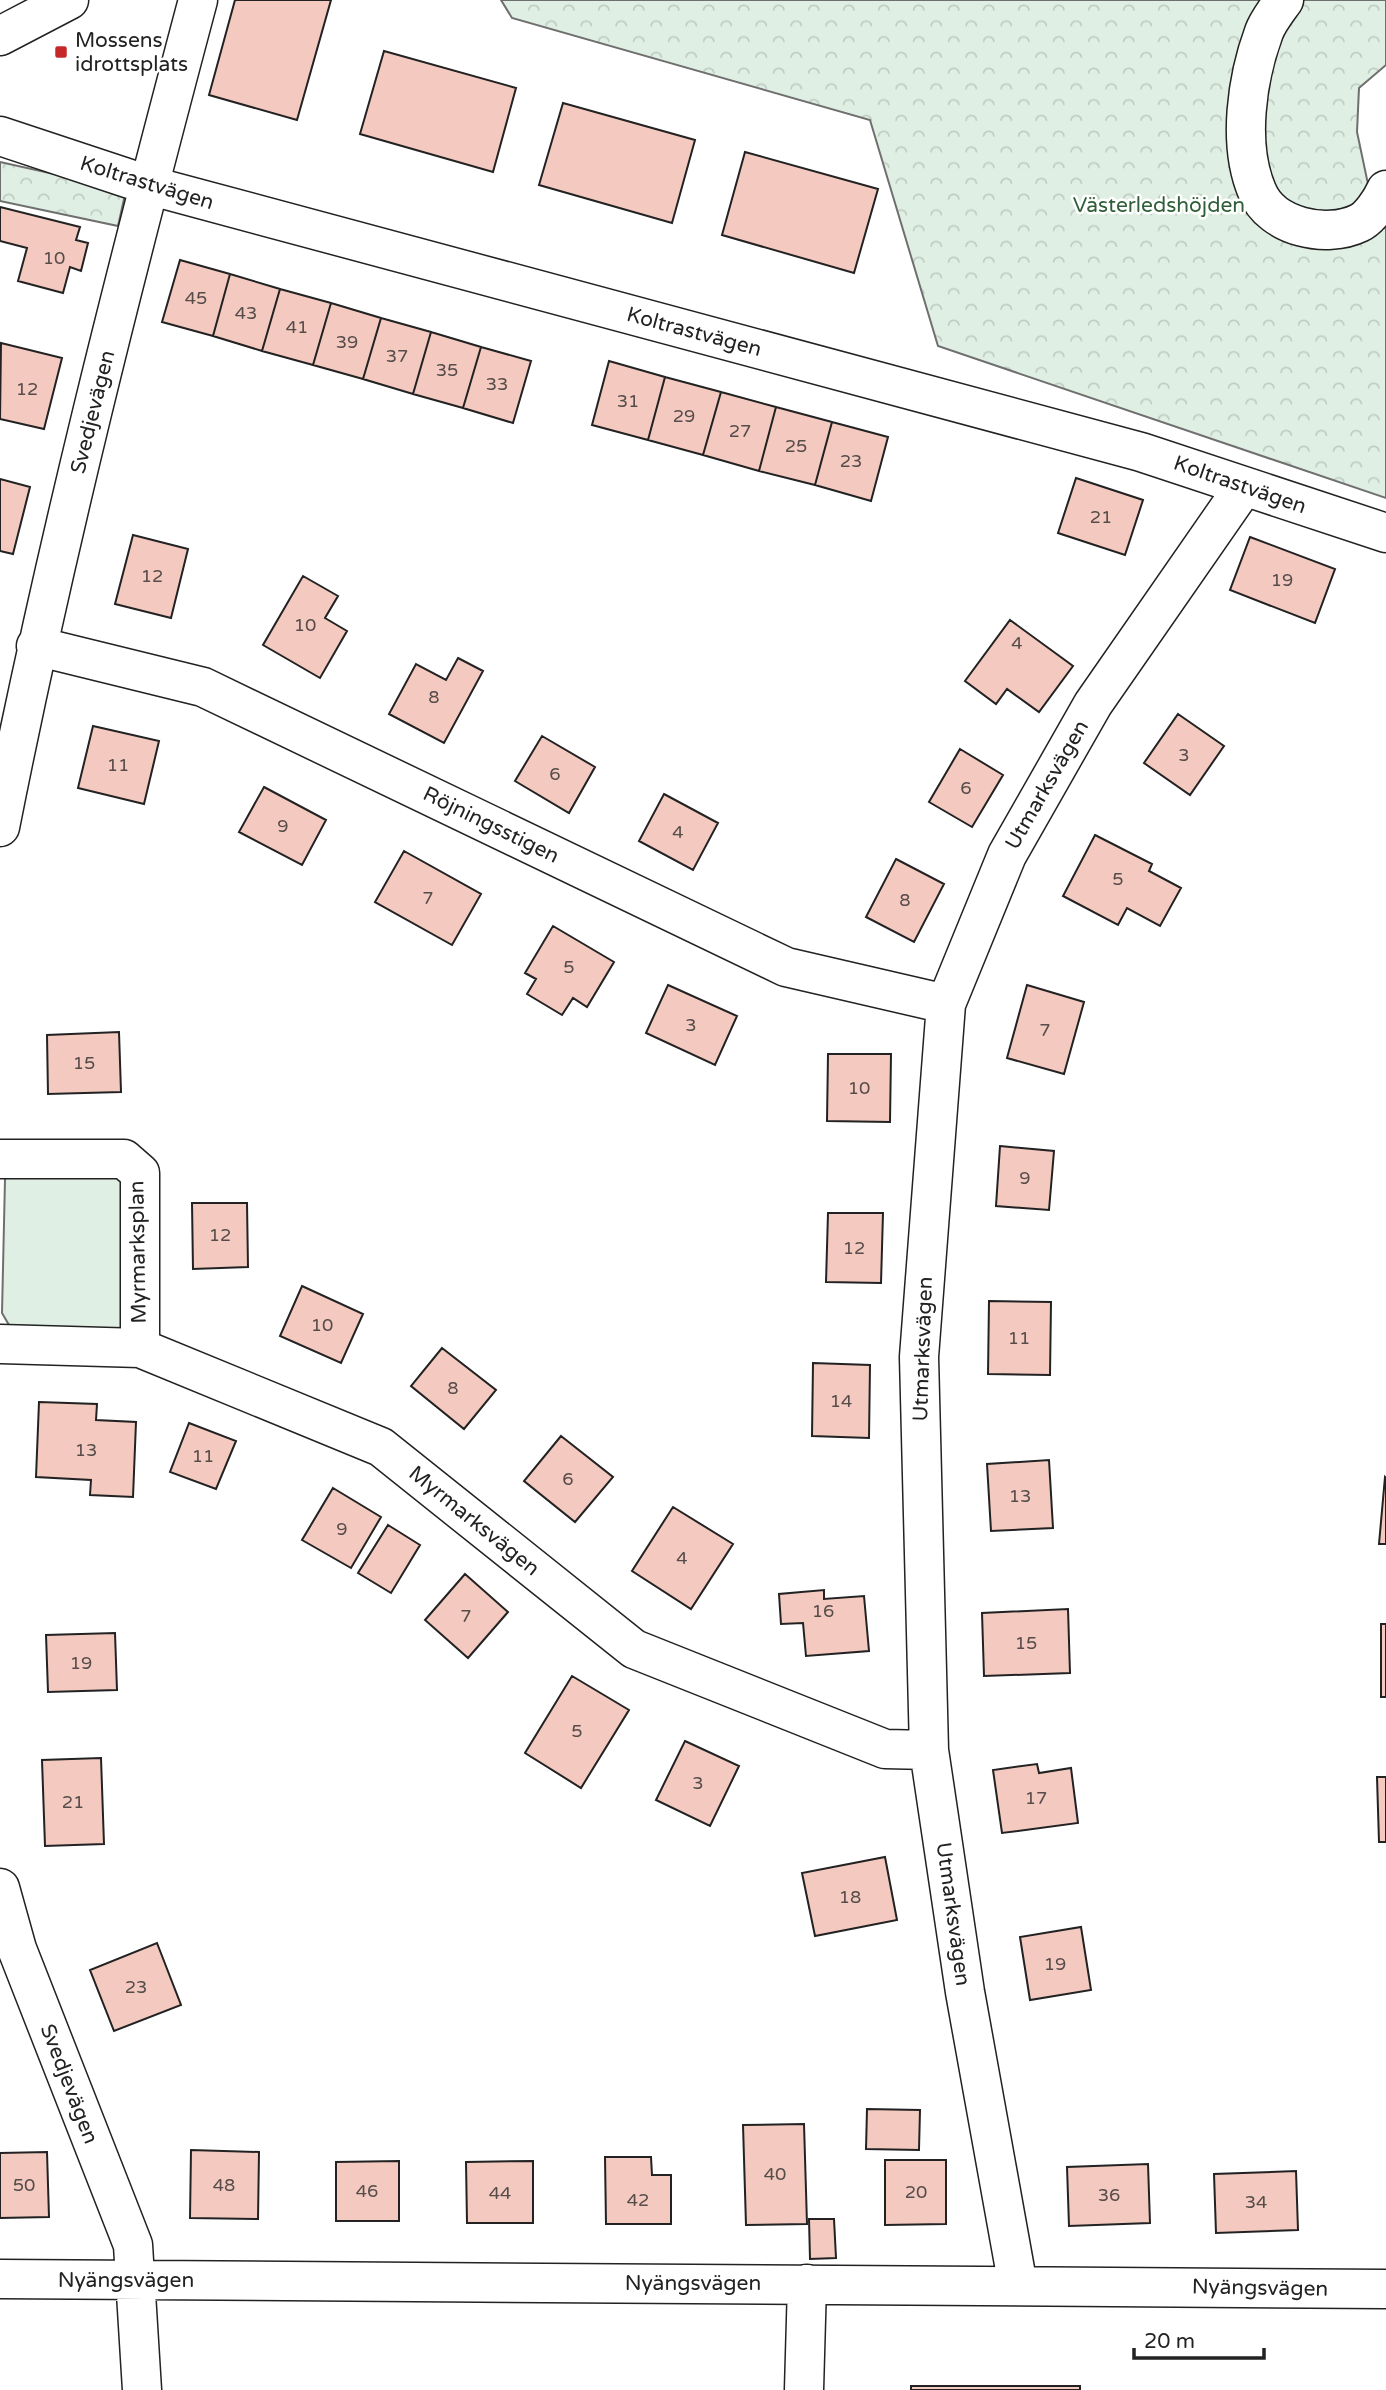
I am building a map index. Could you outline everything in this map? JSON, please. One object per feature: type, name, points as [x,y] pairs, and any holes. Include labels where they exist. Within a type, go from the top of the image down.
[{"type":"street","points":[[0,36],[69,0]]},
{"type":"street","name":"Svedjevägen","points":[[0,827],[36,646],[148,185],[198,0]]},
{"type":"street","points":[[1283,0],[1265,31],[1250,84],[1248,158],[1256,191],[1267,208],[1284,223],[1344,229],[1362,222],[1386,190]]},
{"type":"street","name":"Koltrastvägen","points":[[0,136],[148,185],[1141,452],[1243,488],[1386,533]]},
{"type":"street","name":"Utmarksvägen","points":[[1018,2286],[964,1992],[929,1750],[919,1357],[946,1004],[1007,855],[1060,762],[1093,705],[1243,488]]},
{"type":"street","name":"Röjningsstigen","points":[[36,646],[203,687],[786,967],[946,1004]]},
{"type":"street","name":"Myrmarksplan","points":[[0,1158],[124,1159],[140,1173],[140,1348]]},
{"type":"street","name":"Myrmarksvägen","points":[[0,1344],[140,1348],[381,1447],[634,1649],[885,1749],[929,1750]]},
{"type":"street","name":"Svedjevägen","points":[[0,1888],[17,1949],[133,2245],[133,2280],[142,2390]]},
{"type":"street","name":"Nyängsvägen","points":[[0,2279],[1386,2289]]},
{"type":"street","points":[[804,2390],[807,2284]]},
{"type":"green space","name":"Västerledshöjden","points":[[501,0],[1386,0],[1386,65],[1359,88],[1357,132],[1368,184],[1364,210],[1386,229],[1386,498],[938,346],[870,120],[512,18]]},
{"type":"green space","points":[[0,162],[126,190],[118,226],[0,201]]},
{"type":"green space","points":[[17,1170],[116,1171],[128,1180],[128,1320],[120,1331],[9,1325],[2,1313],[5,1179]]},
{"type":"building","points":[[235,0],[331,0],[297,120],[209,95]]},
{"type":"building","points":[[384,51],[516,88],[493,172],[360,134]]},
{"type":"building","points":[[563,103],[695,140],[672,223],[539,185]]},
{"type":"building","points":[[745,152],[878,189],[854,273],[722,235]]},
{"type":"building","points":[[0,207],[80,227],[76,240],[88,243],[81,271],[70,267],[63,293],[18,281],[27,248],[0,241]]},
{"type":"building","points":[[180,260],[230,274],[213,336],[162,322]]},
{"type":"building","points":[[230,274],[280,289],[262,351],[213,336]]},
{"type":"building","points":[[280,289],[331,303],[313,365],[262,351]]},
{"type":"building","points":[[331,303],[381,318],[363,379],[313,365]]},
{"type":"building","points":[[381,318],[431,332],[413,394],[363,379]]},
{"type":"building","points":[[431,332],[481,347],[463,408],[413,394]]},
{"type":"building","points":[[1,343],[62,358],[44,429],[0,419]]},
{"type":"building","points":[[481,347],[531,361],[513,423],[463,408]]},
{"type":"building","points":[[609,361],[665,377],[648,440],[592,425]]},
{"type":"building","points":[[665,377],[721,392],[703,455],[648,440]]},
{"type":"building","points":[[721,392],[776,407],[759,471],[703,455]]},
{"type":"building","points":[[776,407],[832,422],[815,485],[759,471]]},
{"type":"building","points":[[832,422],[888,437],[871,501],[815,485]]},
{"type":"building","points":[[1076,478],[1143,500],[1125,555],[1058,533]]},
{"type":"building","points":[[0,479],[30,487],[13,554],[0,551]]},
{"type":"building","points":[[133,535],[188,549],[171,618],[115,604]]},
{"type":"building","points":[[1250,537],[1335,569],[1315,623],[1230,590]]},
{"type":"building","points":[[303,576],[338,596],[325,618],[347,631],[320,678],[263,645]]},
{"type":"building","points":[[1010,620],[1073,666],[1039,712],[1007,689],[996,704],[965,681]]},
{"type":"building","points":[[458,658],[483,671],[444,743],[389,714],[416,664],[446,680]]},
{"type":"building","points":[[1178,714],[1224,746],[1190,795],[1144,763]]},
{"type":"building","points":[[93,726],[159,741],[144,804],[78,788]]},
{"type":"building","points":[[542,736],[595,767],[569,813],[515,781]]},
{"type":"building","points":[[960,749],[1003,775],[972,827],[929,802]]},
{"type":"building","points":[[264,787],[326,820],[302,865],[239,832]]},
{"type":"building","points":[[664,794],[718,823],[693,870],[639,841]]},
{"type":"building","points":[[1095,835],[1152,864],[1149,871],[1181,888],[1160,926],[1127,908],[1118,925],[1063,896]]},
{"type":"building","points":[[404,851],[481,894],[452,945],[375,902]]},
{"type":"building","points":[[896,859],[944,884],[914,942],[866,917]]},
{"type":"building","points":[[553,926],[614,962],[587,1007],[573,998],[562,1015],[527,994],[536,979],[525,973]]},
{"type":"building","points":[[668,985],[737,1016],[715,1065],[646,1033]]},
{"type":"building","points":[[1027,985],[1084,1002],[1064,1074],[1007,1058]]},
{"type":"building","points":[[119,1032],[121,1092],[48,1094],[47,1035]]},
{"type":"building","points":[[828,1054],[891,1054],[890,1122],[827,1121]]},
{"type":"building","points":[[1000,1146],[1054,1151],[1049,1210],[996,1206]]},
{"type":"building","points":[[192,1203],[247,1203],[248,1267],[193,1269]]},
{"type":"building","points":[[828,1213],[883,1213],[881,1283],[826,1282]]},
{"type":"building","points":[[302,1286],[363,1314],[341,1363],[280,1336]]},
{"type":"building","points":[[989,1301],[1051,1302],[1050,1375],[988,1374]]},
{"type":"building","points":[[442,1348],[496,1390],[464,1429],[411,1386]]},
{"type":"building","points":[[813,1363],[870,1365],[869,1438],[812,1436]]},
{"type":"building","points":[[39,1402],[97,1404],[96,1420],[136,1422],[133,1497],[90,1495],[91,1480],[36,1477]]},
{"type":"building","points":[[189,1423],[236,1441],[216,1489],[170,1472]]},
{"type":"building","points":[[561,1436],[613,1477],[575,1522],[524,1481]]},
{"type":"building","points":[[1049,1460],[1053,1528],[991,1531],[987,1464]]},
{"type":"building","points":[[1385,1477],[1386,1544],[1379,1544]]},
{"type":"building","points":[[333,1488],[381,1517],[351,1568],[302,1540]]},
{"type":"building","points":[[673,1507],[733,1544],[691,1609],[632,1571]]},
{"type":"building","points":[[388,1525],[420,1545],[391,1593],[358,1573]]},
{"type":"building","points":[[465,1574],[508,1612],[468,1658],[425,1620]]},
{"type":"building","points":[[824,1590],[824,1599],[864,1596],[869,1651],[806,1656],[803,1623],[781,1624],[779,1594]]},
{"type":"building","points":[[1068,1609],[1070,1673],[984,1676],[982,1613]]},
{"type":"building","points":[[1381,1624],[1386,1624],[1386,1697],[1381,1697]]},
{"type":"building","points":[[115,1633],[117,1690],[48,1692],[46,1635]]},
{"type":"building","points":[[572,1676],[629,1710],[581,1788],[525,1753]]},
{"type":"building","points":[[685,1741],[739,1766],[710,1826],[656,1800]]},
{"type":"building","points":[[101,1758],[104,1844],[45,1846],[42,1760]]},
{"type":"building","points":[[1037,1764],[1039,1773],[1071,1768],[1078,1823],[1002,1833],[993,1770]]},
{"type":"building","points":[[1377,1777],[1386,1777],[1386,1842],[1379,1842]]},
{"type":"building","points":[[885,1857],[897,1920],[815,1936],[802,1873]]},
{"type":"building","points":[[1081,1927],[1091,1990],[1030,2000],[1020,1937]]},
{"type":"building","points":[[157,1943],[181,2005],[114,2031],[90,1970]]},
{"type":"building","points":[[867,2109],[920,2110],[919,2150],[866,2149]]},
{"type":"building","points":[[804,2124],[807,2224],[746,2225],[743,2125]]},
{"type":"building","points":[[191,2150],[259,2152],[258,2219],[190,2218]]},
{"type":"building","points":[[47,2152],[49,2217],[0,2218],[0,2153]]},
{"type":"building","points":[[605,2157],[651,2157],[652,2175],[671,2175],[671,2224],[606,2224]]},
{"type":"building","points":[[885,2160],[946,2160],[946,2224],[885,2225]]},
{"type":"building","points":[[399,2161],[399,2221],[336,2221],[336,2162]]},
{"type":"building","points":[[533,2161],[533,2223],[467,2223],[466,2162]]},
{"type":"building","points":[[1148,2164],[1150,2223],[1069,2226],[1067,2167]]},
{"type":"building","points":[[1296,2171],[1298,2230],[1216,2233],[1214,2174]]},
{"type":"building","points":[[809,2219],[834,2219],[836,2258],[810,2259]]},
{"type":"building","points":[[911,2386],[1080,2386],[1080,2390],[911,2390]]},
{"type":"place","name":"Mossens idrottsplats","points":[[61,52]]}]
